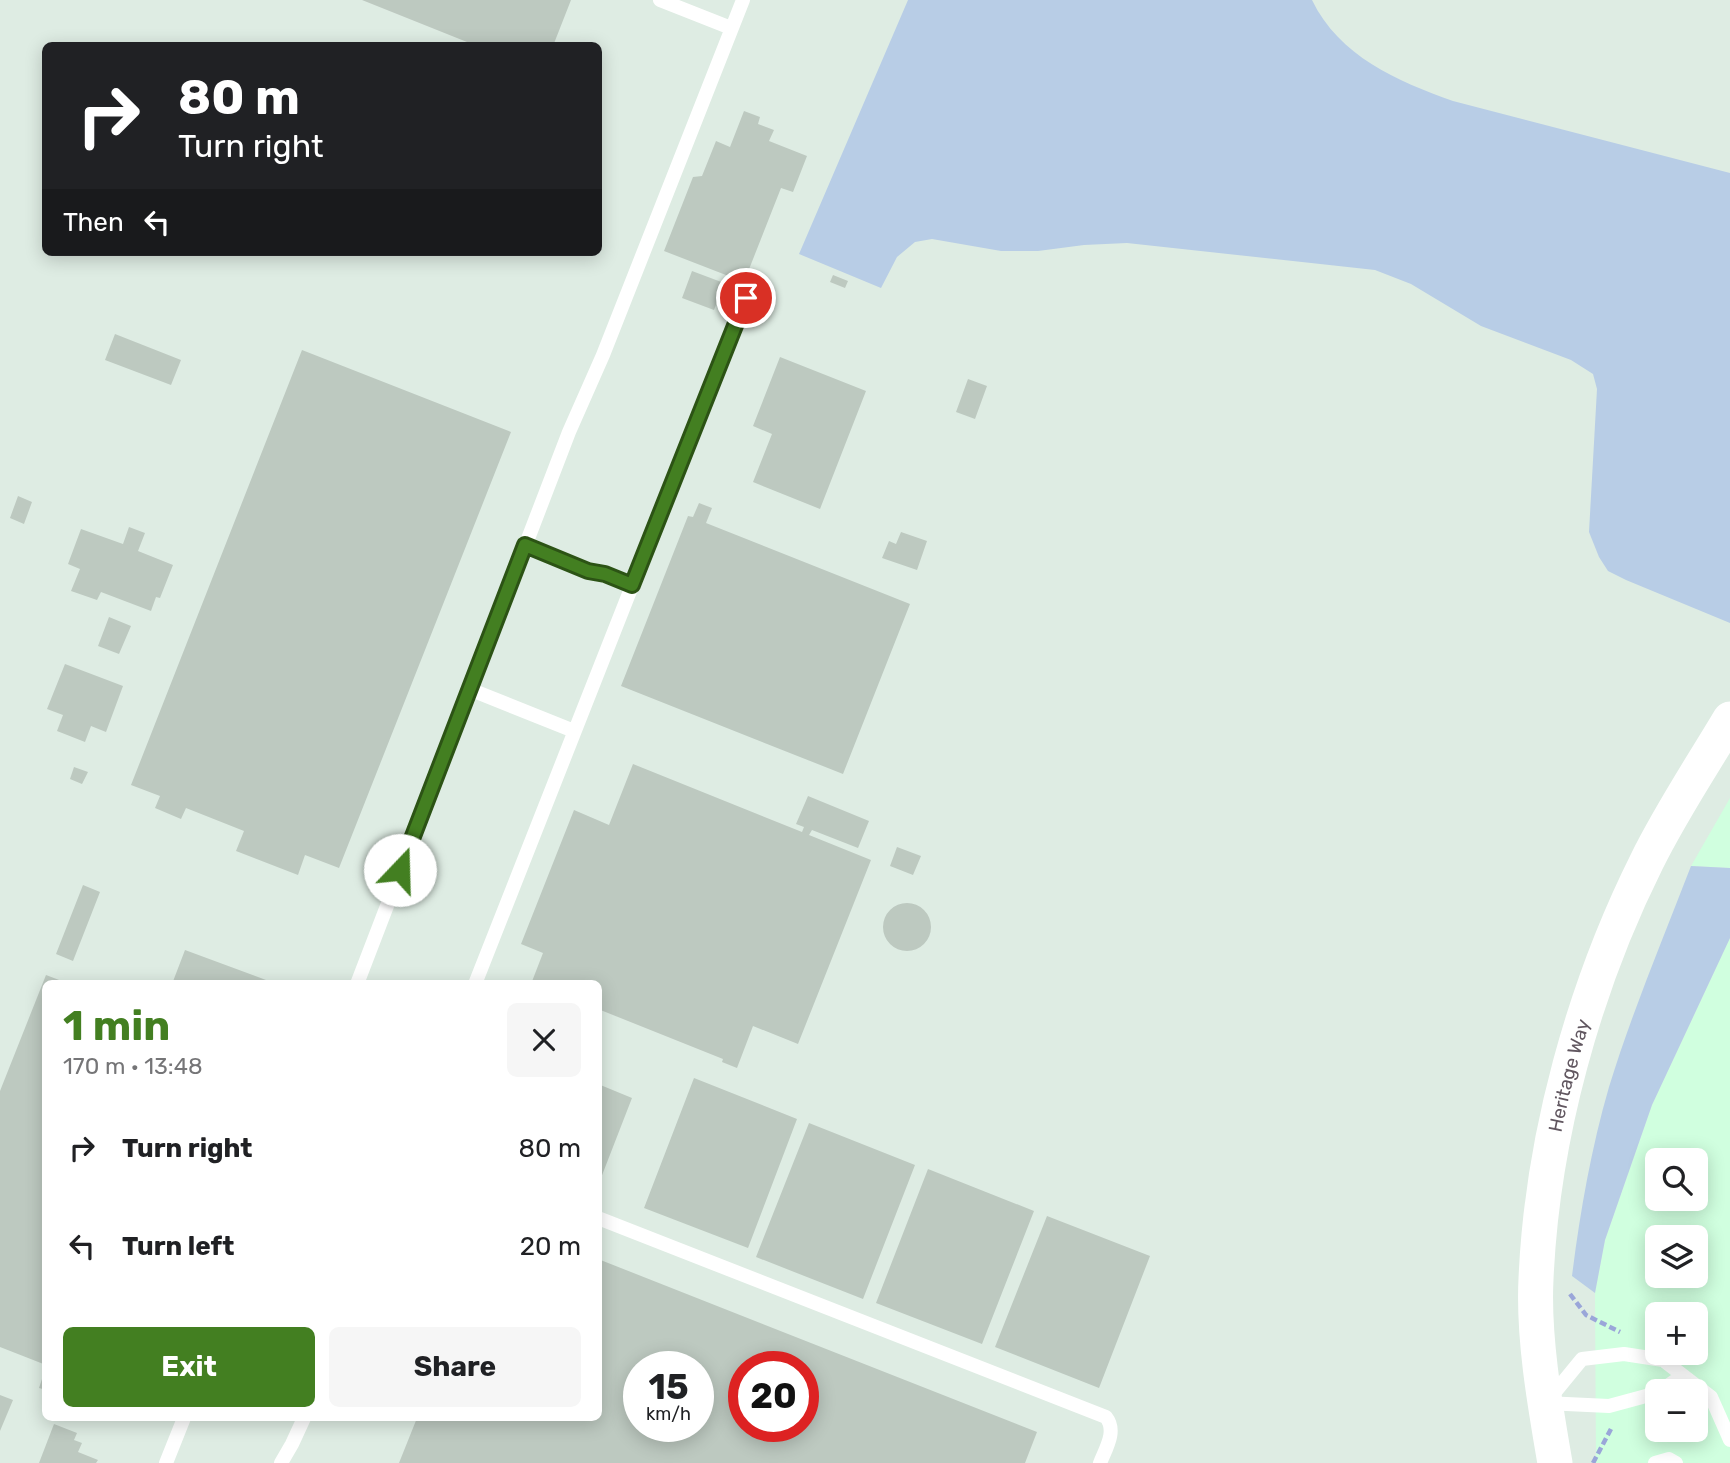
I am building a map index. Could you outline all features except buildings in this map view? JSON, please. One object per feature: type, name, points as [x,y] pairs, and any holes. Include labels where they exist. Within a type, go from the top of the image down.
[{"type":"street","name":"Heritage Way","points":[[1555,1463],[1545,1403],[1535,1281],[1551,1147],[1571,1063],[1605,956],[1647,860],[1730,719]]},
{"type":"lane","points":[[660,0],[732,28]]},
{"type":"lane","points":[[358,980],[569,432],[603,355],[743,0]]},
{"type":"lane","points":[[477,980],[746,298]]},
{"type":"lane","points":[[525,545],[588,571],[605,574],[632,585]]},
{"type":"lane","points":[[469,689],[574,731]]},
{"type":"lane","points":[[602,1220],[1106,1417],[1112,1431],[1100,1463]]},
{"type":"lane","points":[[1545,1403],[1582,1359],[1624,1354],[1663,1360],[1711,1396],[1730,1440]]},
{"type":"lane","points":[[1678,1379],[1682,1376]]},
{"type":"lane","points":[[1545,1403],[1609,1406],[1645,1396]]},
{"type":"lane","points":[[166,1463],[183,1421]]},
{"type":"lane","points":[[281,1463],[302,1421]]},
{"type":"lane","points":[[1654,1463],[1669,1459],[1676,1463]]},
{"type":"path","points":[[1569,1292],[1586,1315],[1620,1332]]},
{"type":"path","points":[[1593,1463],[1613,1429]]},
{"type":"shaded area","points":[[908,0],[1312,0],[1338,37],[1354,51],[1411,85],[1453,101],[1730,173],[1730,623],[1608,571],[1599,557],[1589,532],[1597,389],[1593,374],[1571,360],[1481,326],[1411,284],[1375,270],[1127,243],[1038,251],[1001,251],[932,239],[915,242],[897,257],[881,288],[799,254]]},
{"type":"shaded area","points":[[1730,798],[1730,868],[1691,866]]},
{"type":"shaded area","points":[[1691,866],[1730,868],[1730,938],[1652,1105],[1605,1240],[1595,1293],[1572,1276],[1582,1205],[1597,1134],[1628,1031]]},
{"type":"shaded area","points":[[1730,938],[1730,1463],[1596,1463],[1595,1293],[1605,1240],[1652,1105]]},
{"type":"route","points":[[400,870],[525,545],[588,571],[605,574],[632,585],[746,298]]}]
